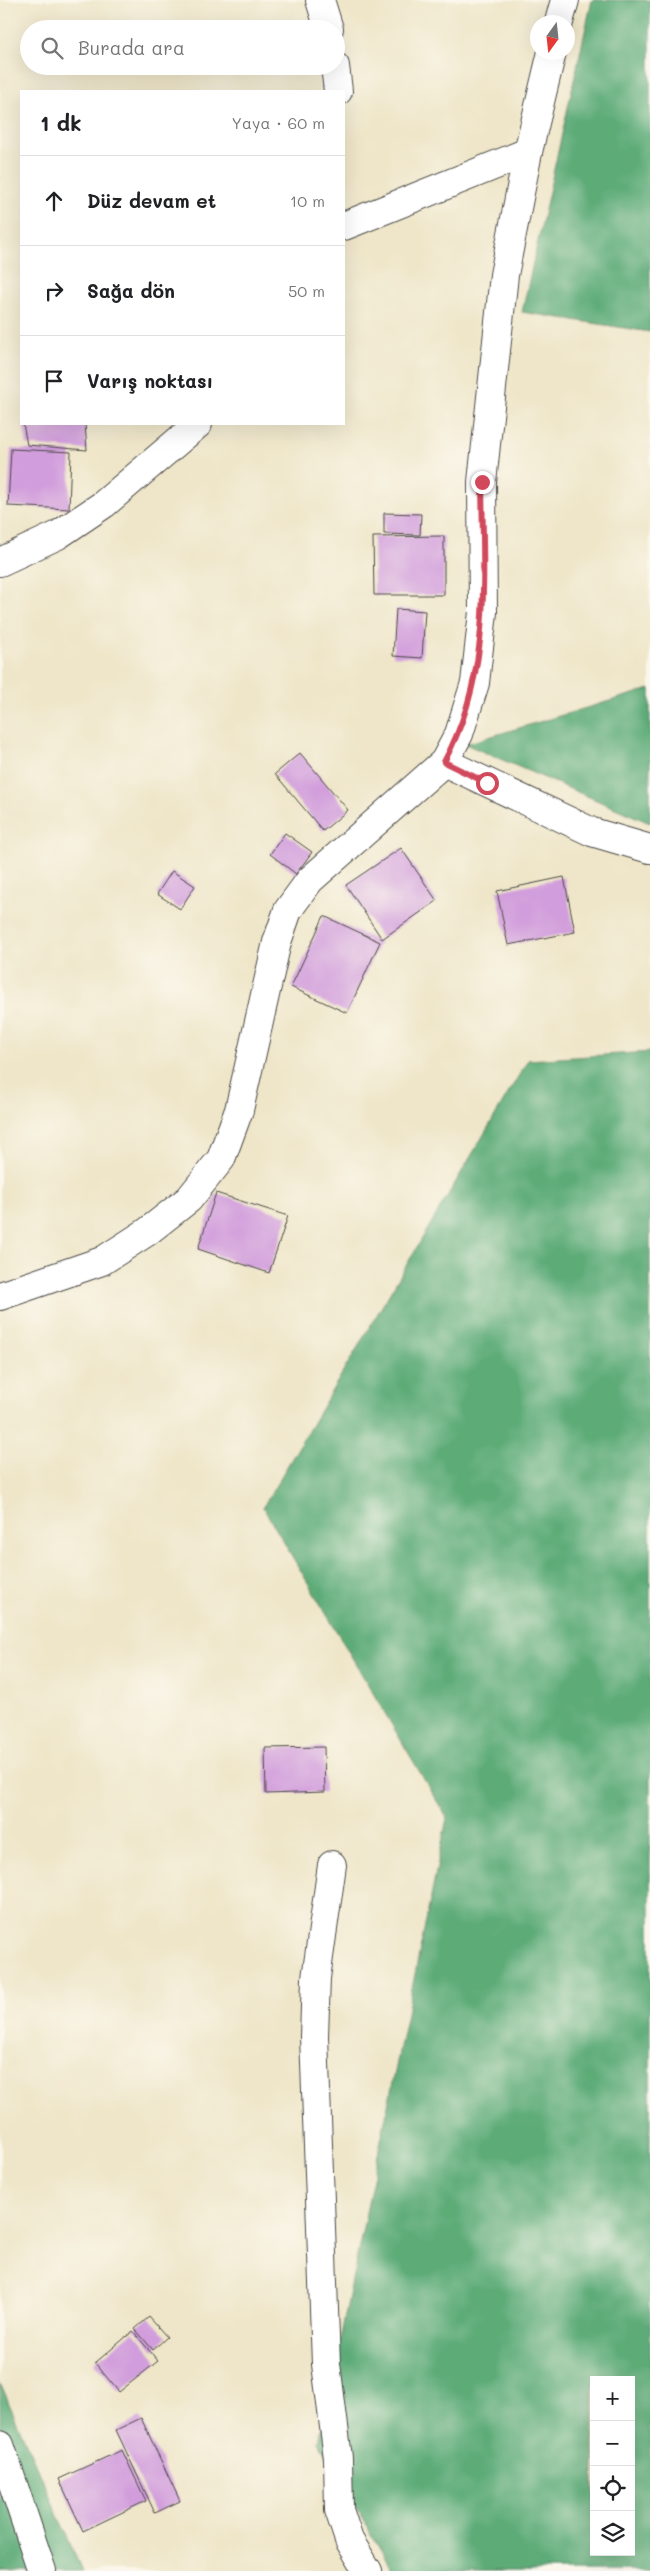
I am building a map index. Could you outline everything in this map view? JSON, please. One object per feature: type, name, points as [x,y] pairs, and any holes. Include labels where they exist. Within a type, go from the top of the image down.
[{"type":"street","points":[[320,0],[326,20]]},
{"type":"street","points":[[561,15],[565,0]]},
{"type":"street","points":[[0,1296],[102,1261],[148,1232],[189,1199],[221,1159],[239,1110],[277,942],[288,910],[310,880],[444,762],[459,734],[475,683],[483,612],[482,482],[504,274],[528,152],[550,60]]},
{"type":"street","points":[[336,75],[338,90]]},
{"type":"street","points":[[345,226],[528,152]]},
{"type":"street","points":[[0,562],[58,535],[104,504],[197,425]]},
{"type":"street","points":[[444,762],[592,832],[650,849]]},
{"type":"street","points":[[332,1866],[316,1978],[314,2036],[326,2364],[338,2458],[339,2510],[349,2540],[368,2571]]},
{"type":"street","points":[[0,2446],[42,2571]]},
{"type":"green space","points":[[592,0],[650,0],[650,332],[522,312]]},
{"type":"green space","points":[[650,689],[650,823],[465,744]]},
{"type":"green space","points":[[650,1052],[650,2571],[393,2571],[319,2442],[447,1818],[263,1507],[528,1060]]},
{"type":"green space","points":[[0,2383],[82,2571],[0,2571]]},
{"type":"building","points":[[23,425],[85,425],[87,450],[27,445]]},
{"type":"building","points":[[11,449],[71,452],[69,509],[8,506]]},
{"type":"building","points":[[384,513],[421,514],[420,535],[384,534]]},
{"type":"building","points":[[444,536],[444,595],[374,595],[373,537]]},
{"type":"building","points":[[396,609],[425,611],[422,658],[393,656]]},
{"type":"building","points":[[300,753],[348,810],[323,831],[275,774]]},
{"type":"building","points":[[285,833],[312,852],[296,874],[270,854]]},
{"type":"building","points":[[401,848],[437,901],[382,939],[346,885]]},
{"type":"building","points":[[172,871],[195,886],[180,909],[157,894]]},
{"type":"building","points":[[564,877],[575,932],[508,945],[497,891]]},
{"type":"building","points":[[324,916],[380,942],[347,1013],[291,987]]},
{"type":"building","points":[[216,1193],[288,1216],[269,1273],[198,1249]]},
{"type":"building","points":[[324,1747],[325,1792],[266,1794],[265,1748]]},
{"type":"building","points":[[149,2317],[167,2337],[153,2350],[135,2329]]},
{"type":"building","points":[[133,2331],[158,2361],[119,2392],[95,2363]]},
{"type":"building","points":[[141,2418],[180,2501],[155,2513],[116,2430]]},
{"type":"building","points":[[122,2450],[146,2501],[83,2531],[59,2479]]},
{"type":"route","points":[[482,482],[483,612],[475,683],[459,734],[444,762],[487,783]]}]
